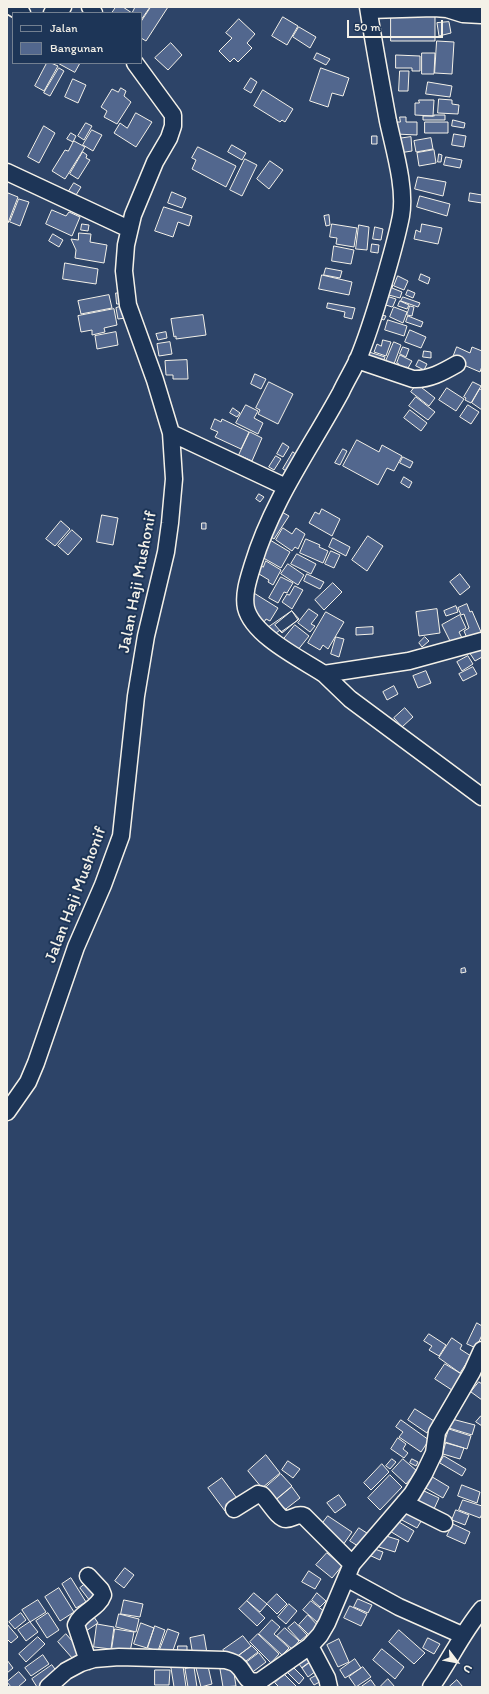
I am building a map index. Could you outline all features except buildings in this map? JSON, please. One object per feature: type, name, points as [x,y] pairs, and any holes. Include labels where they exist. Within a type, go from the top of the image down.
[{"type":"street","points":[[54,12],[63,7]]},
{"type":"street","points":[[481,15],[463,14],[447,9],[434,8],[369,9],[379,75],[397,165],[402,213],[396,241],[381,292],[357,360],[333,406],[286,487],[265,529],[249,575],[246,607],[251,619],[260,630],[324,674],[350,699],[482,797]]},
{"type":"street","name":"Jalan Haji Mushonif","points":[[7,1112],[28,1082],[38,1058],[67,971],[103,885],[121,836],[136,696],[146,636],[164,559],[170,523],[174,479],[171,433],[155,380],[128,305],[124,272],[129,229],[138,199],[173,126],[172,116],[136,64]]},
{"type":"street","points":[[7,172],[129,229]]},
{"type":"street","points":[[357,360],[413,379],[422,380],[436,375],[457,364]]},
{"type":"street","points":[[171,433],[286,487]]},
{"type":"street","points":[[324,674],[409,661],[482,641]]},
{"type":"street","points":[[48,1687],[66,1671],[81,1663],[119,1657],[225,1660],[237,1665],[246,1679],[254,1682],[260,1681],[310,1646],[320,1635],[327,1623],[349,1571],[404,1503],[424,1474],[434,1453],[437,1432],[472,1372],[482,1350]]},
{"type":"street","points":[[234,1509],[258,1494],[262,1495],[280,1517],[287,1519],[299,1514],[304,1516],[349,1571],[399,1607],[462,1635]]},
{"type":"street","points":[[404,1503],[444,1523]]},
{"type":"street","points":[[88,1576],[101,1590],[103,1595],[98,1604],[79,1619],[76,1625],[88,1661]]},
{"type":"street","points":[[431,1687],[441,1673],[462,1635],[482,1609]]},
{"type":"street","points":[[310,1646],[328,1678],[330,1687]]}]
